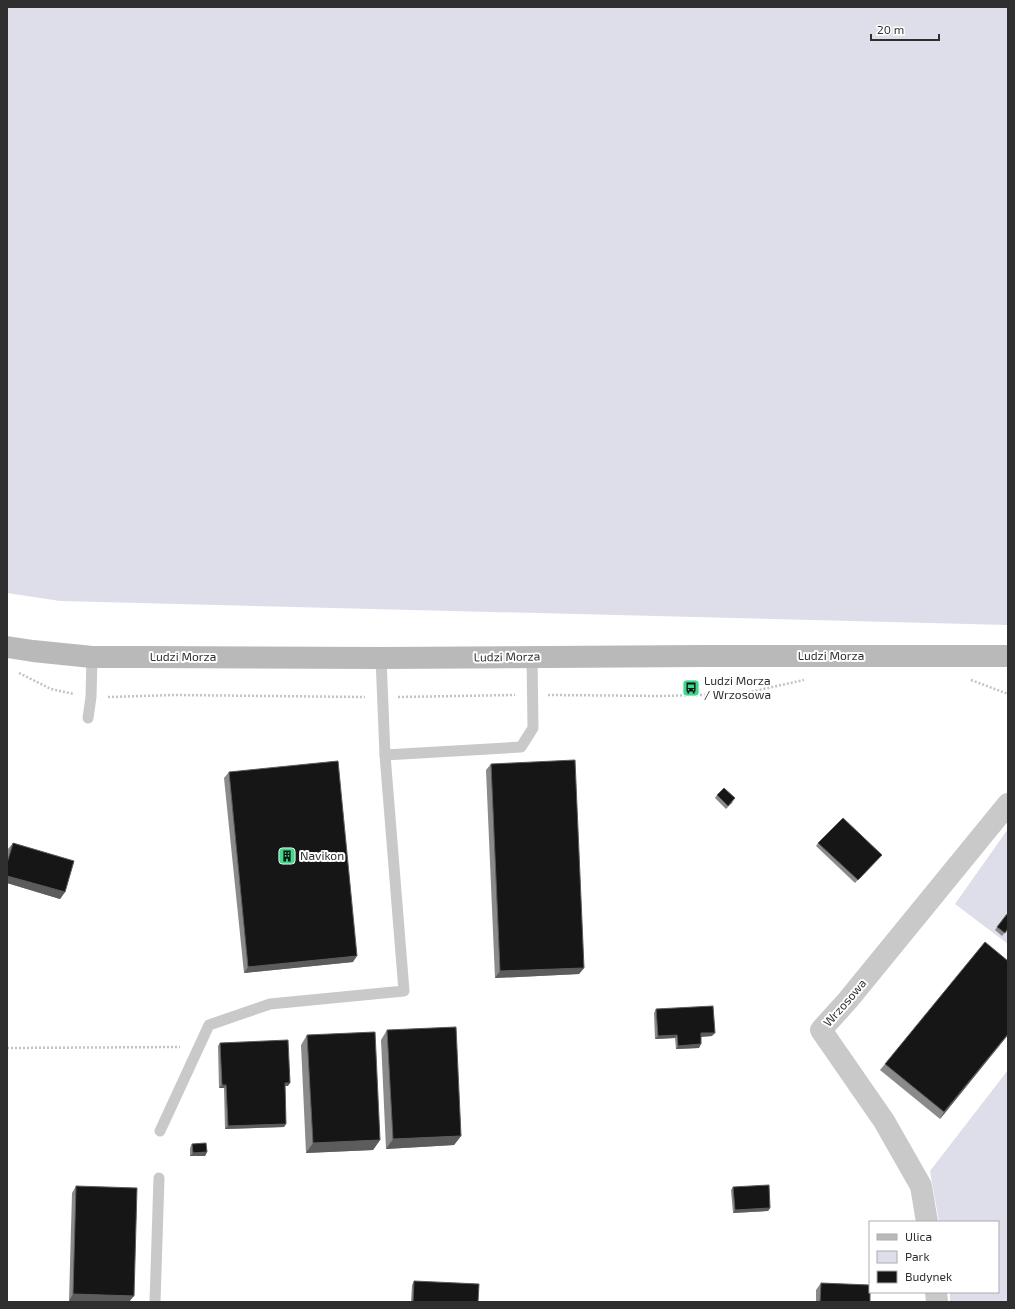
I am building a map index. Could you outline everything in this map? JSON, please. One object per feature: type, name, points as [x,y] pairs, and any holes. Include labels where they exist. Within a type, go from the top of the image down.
[{"type":"street","name":"Ludzi Morza","points":[[7,647],[92,657],[381,658],[1008,656]]},
{"type":"street","name":"Wrzosowa","points":[[927,1221],[921,1186],[884,1122],[821,1030],[848,1000],[1008,804]]},
{"type":"lane","points":[[88,718],[91,697],[92,657]]},
{"type":"lane","points":[[385,755],[521,747],[533,728],[532,657]]},
{"type":"lane","points":[[160,1131],[209,1025],[270,1004],[404,991],[385,755],[381,658]]},
{"type":"lane","points":[[155,1302],[158,1178]]},
{"type":"path","points":[[14,672],[51,689],[91,697],[173,695],[382,697],[532,695],[661,696],[741,694],[811,679]]},
{"type":"path","points":[[968,678],[1008,694]]},
{"type":"path","points":[[7,1048],[182,1047]]},
{"type":"green space","points":[[7,7],[1008,7],[1008,625],[60,601],[7,593]]},
{"type":"green space","points":[[1008,829],[1008,944],[955,904]]},
{"type":"green space","points":[[1008,1070],[1008,1302],[950,1302],[950,1293],[999,1293],[999,1221],[939,1221],[930,1171]]},
{"type":"building","points":[[575,760],[584,968],[500,971],[491,764]]},
{"type":"building","name":"Navikon","points":[[338,761],[357,956],[248,967],[229,772]]},
{"type":"building","points":[[724,788],[735,798],[728,806],[717,795]]},
{"type":"building","points":[[843,818],[882,855],[858,880],[818,843]]},
{"type":"building","points":[[13,843],[74,861],[65,892],[7,876],[7,863]]},
{"type":"building","points":[[1007,914],[1008,928],[1005,933],[997,927]]},
{"type":"building","points":[[985,942],[1008,961],[1008,1034],[944,1112],[885,1064]]},
{"type":"building","points":[[713,1006],[715,1033],[701,1033],[701,1044],[678,1046],[677,1035],[658,1036],[656,1009]]},
{"type":"building","points":[[456,1027],[461,1136],[393,1139],[387,1030]]},
{"type":"building","points":[[375,1032],[380,1140],[313,1143],[307,1035]]},
{"type":"building","points":[[288,1040],[290,1083],[285,1083],[286,1124],[228,1126],[226,1085],[222,1085],[220,1043]]},
{"type":"building","points":[[206,1143],[207,1152],[193,1153],[192,1144]]},
{"type":"building","points":[[769,1185],[770,1208],[735,1210],[733,1187]]},
{"type":"building","points":[[76,1186],[137,1188],[134,1296],[73,1294]]},
{"type":"building","points":[[414,1281],[479,1284],[478,1302],[413,1302]]},
{"type":"building","points":[[821,1283],[869,1285],[870,1302],[820,1302]]},
{"type":"place","name":"Ludzi Morza / Wrzosowa","points":[[691,688]]},
{"type":"place","name":"Navikon","points":[[287,856]]}]
